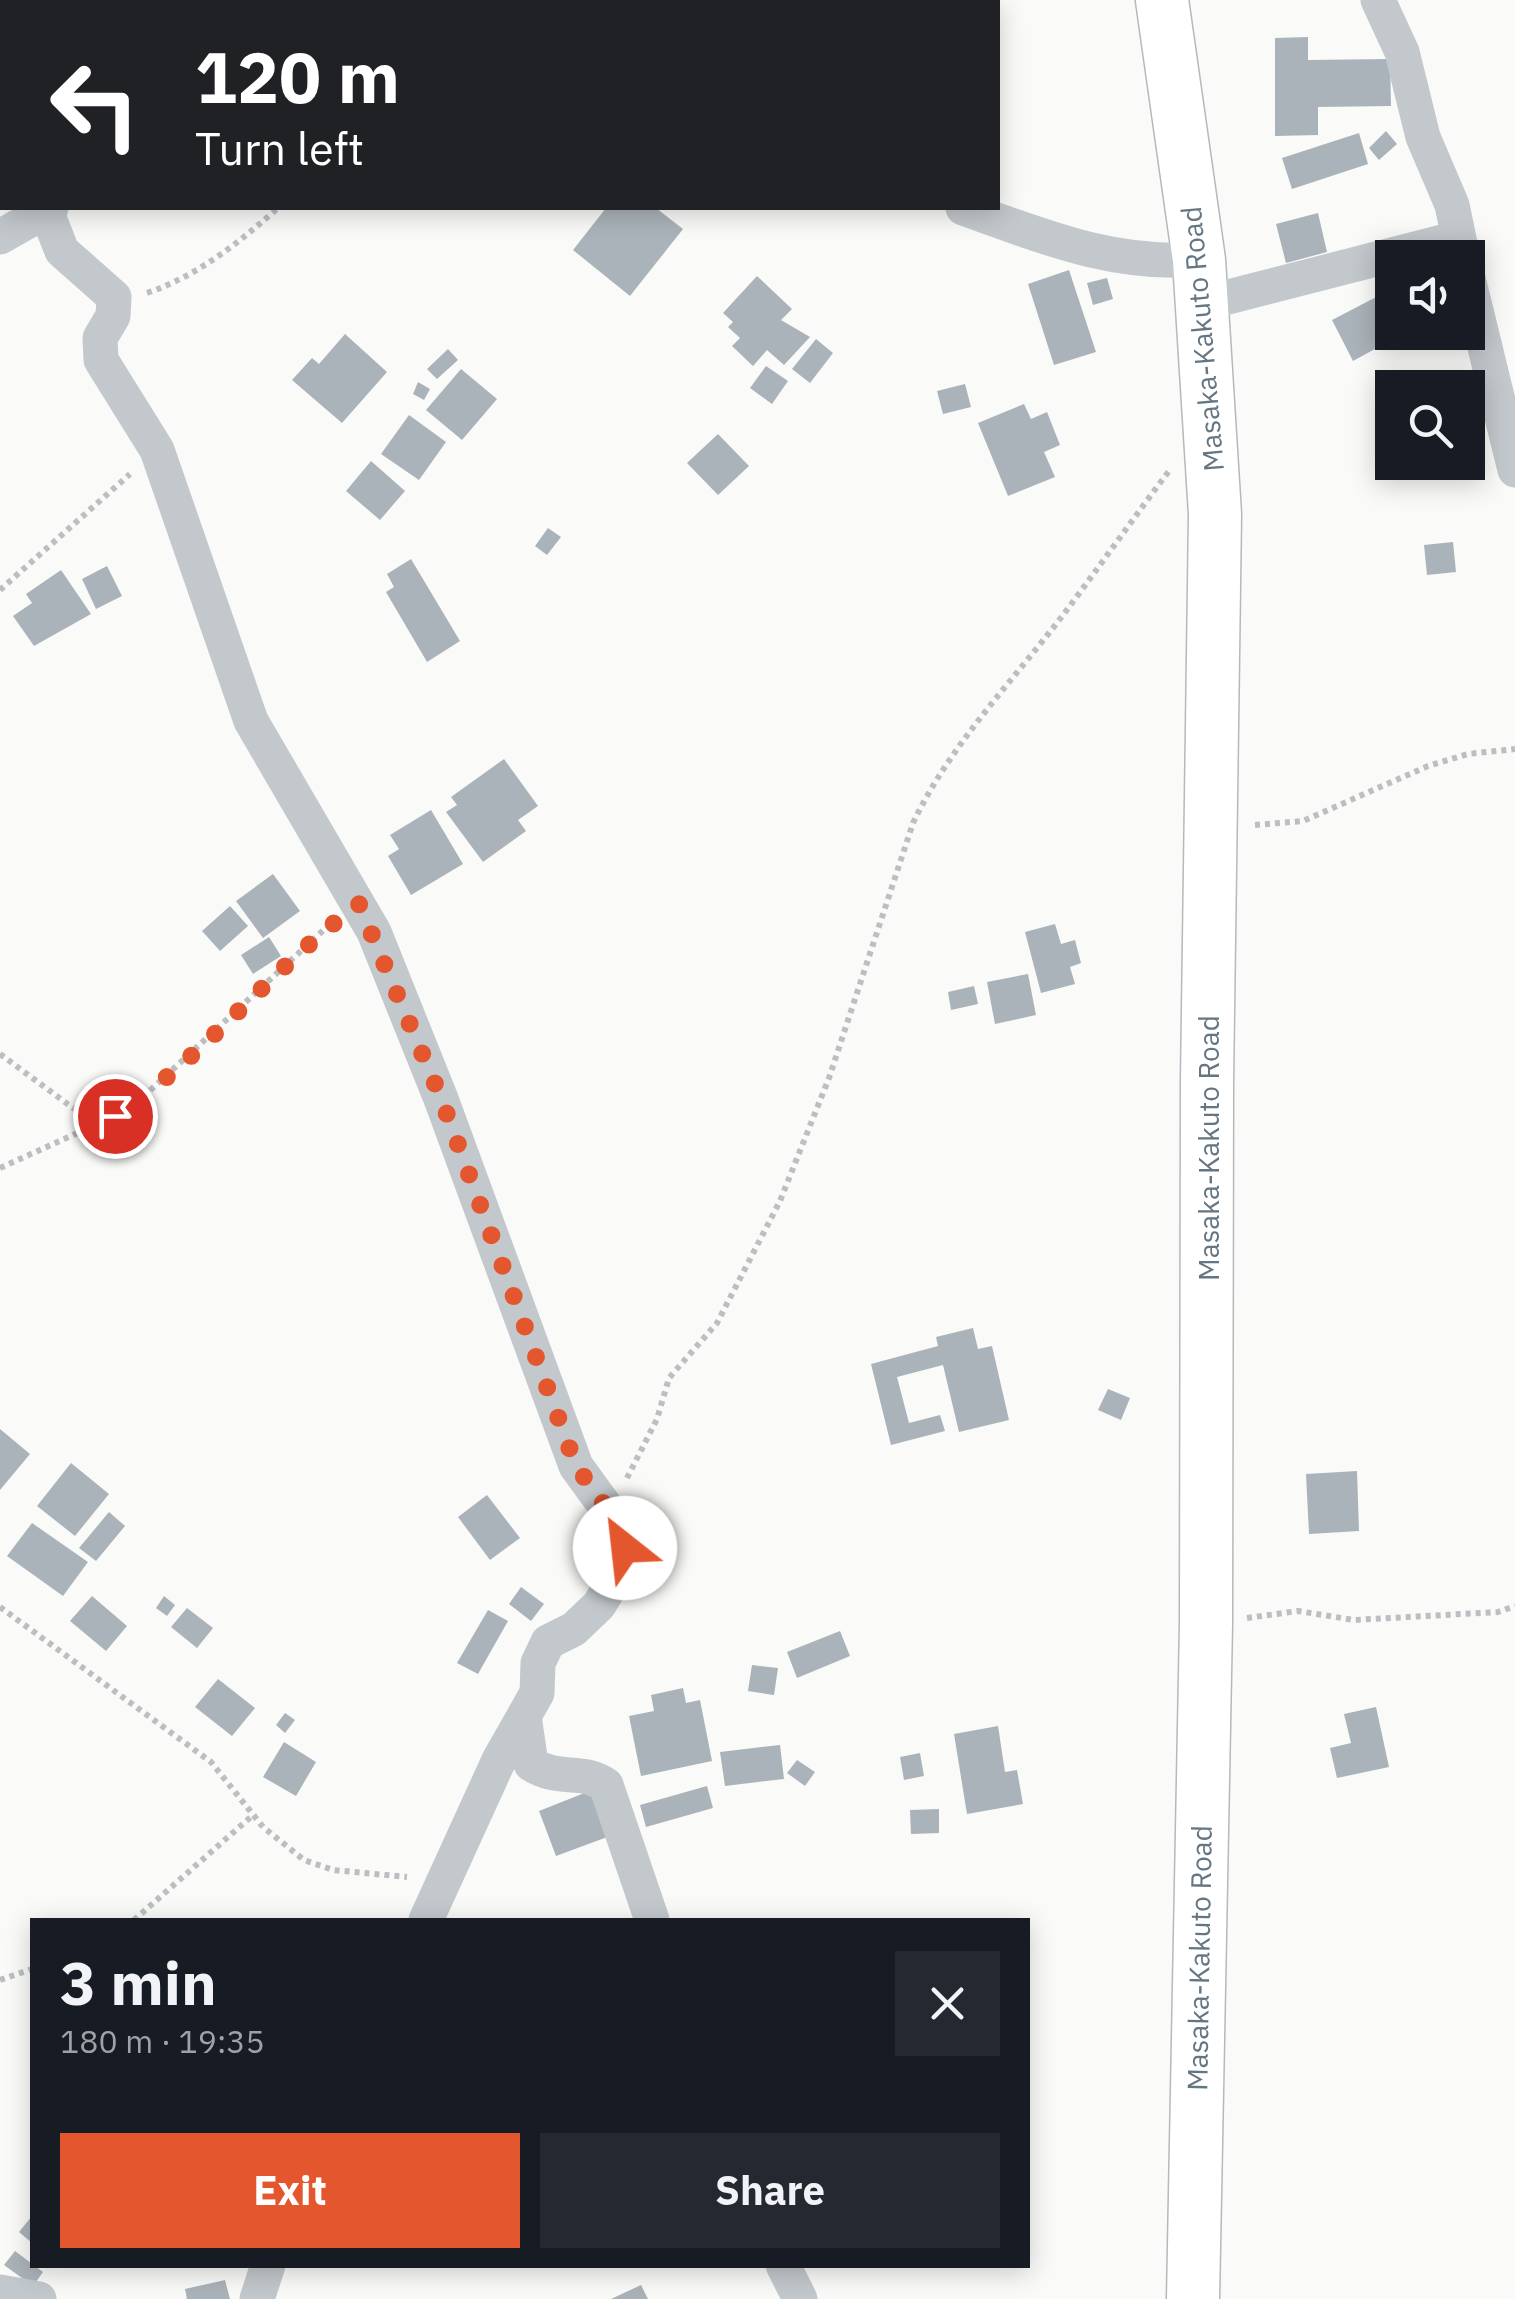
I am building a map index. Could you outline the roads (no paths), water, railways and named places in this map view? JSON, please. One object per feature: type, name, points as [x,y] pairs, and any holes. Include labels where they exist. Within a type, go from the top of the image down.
[{"type":"highway","name":"Masaka-Kakuto Road","points":[[1162,0],[1200,282],[1216,514],[1207,1082],[1206,1623],[1193,2299]]},
{"type":"street","points":[[1378,0],[1402,52],[1423,137],[1452,205],[1459,240]]},
{"type":"street","points":[[0,237],[46,210]]},
{"type":"street","points":[[48,210],[62,251],[114,296],[113,316],[100,338],[101,360],[157,450],[251,720],[359,904],[441,1098],[576,1466],[616,1521],[625,1548],[616,1577],[587,1617],[548,1642],[538,1663],[538,1693],[427,1918]]},
{"type":"street","points":[[969,210],[1093,254],[1149,263],[1200,282],[1375,259]]},
{"type":"street","points":[[1485,347],[1515,470]]},
{"type":"street","points":[[524,1716],[531,1764],[551,1777],[593,1776],[606,1785],[651,1918]]},
{"type":"street","points":[[257,2299],[267,2268]]},
{"type":"street","points":[[784,2268],[800,2299]]},
{"type":"street","points":[[0,2292],[39,2299]]}]
